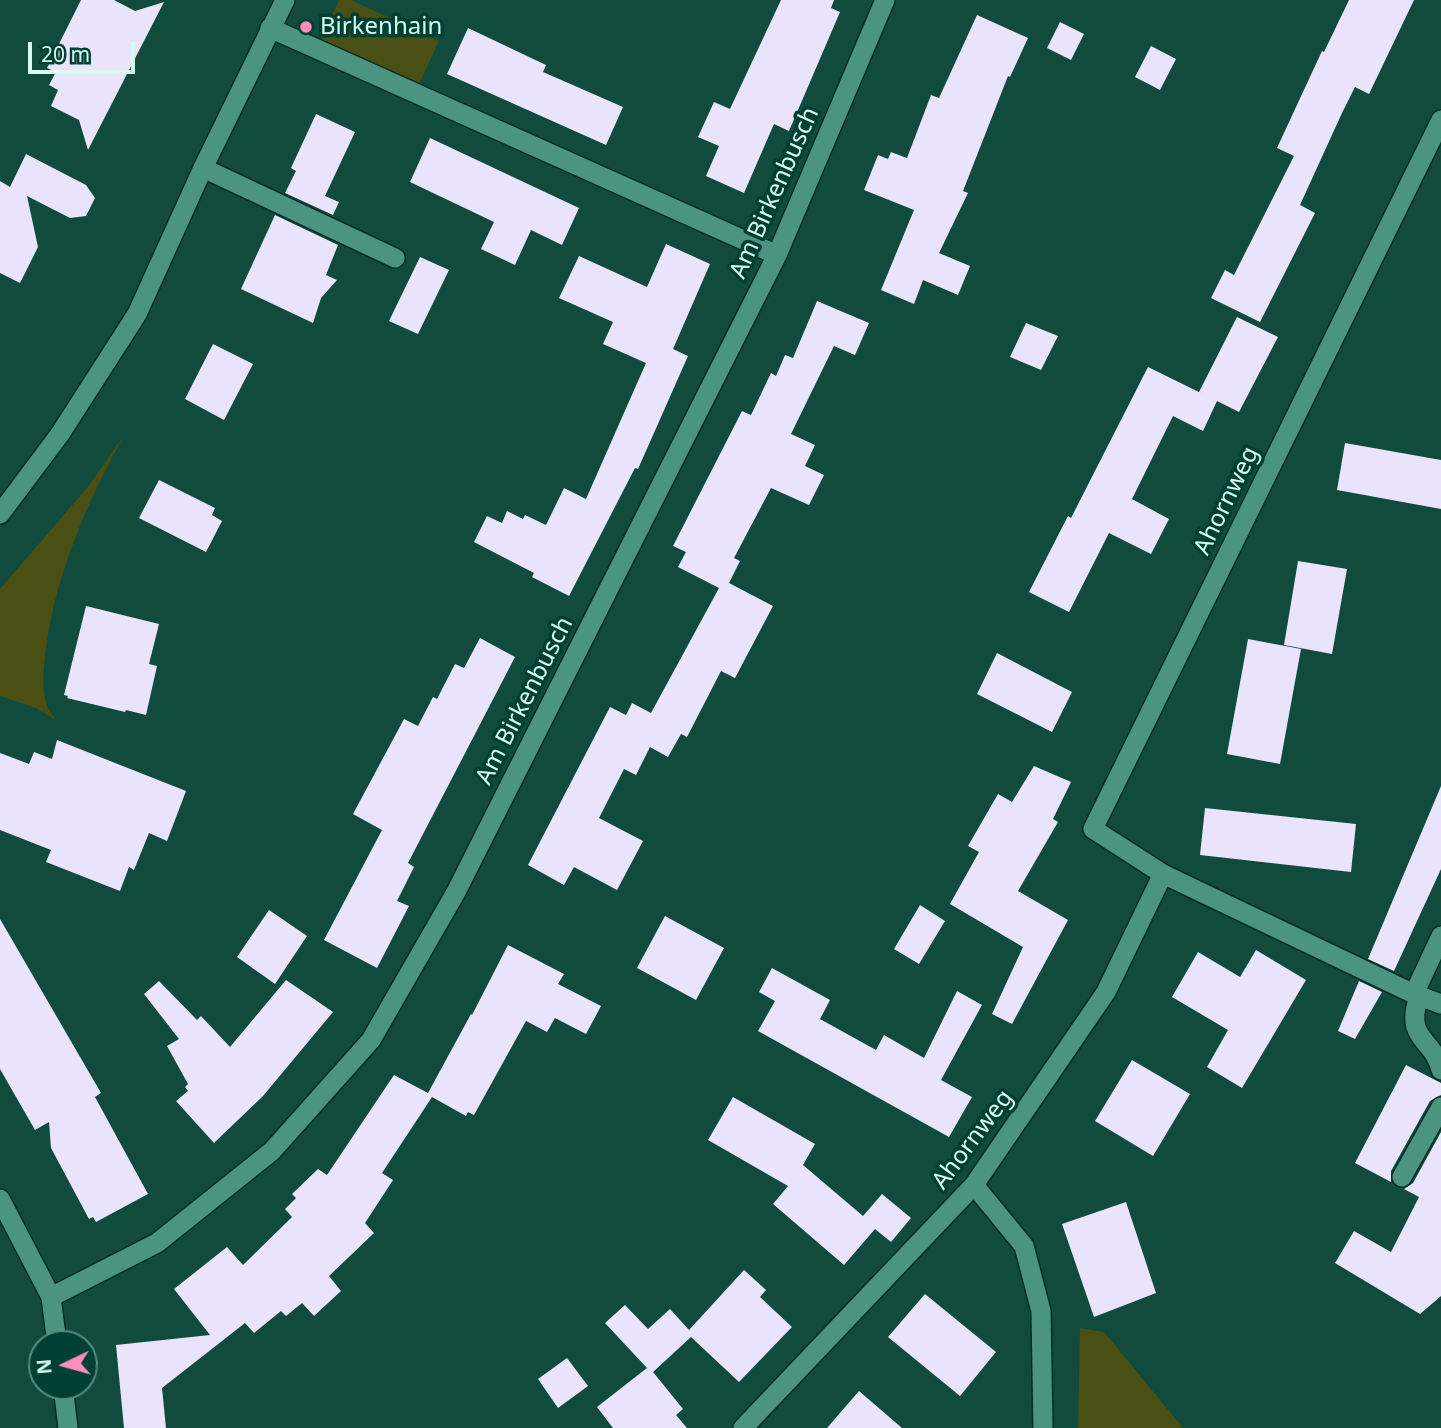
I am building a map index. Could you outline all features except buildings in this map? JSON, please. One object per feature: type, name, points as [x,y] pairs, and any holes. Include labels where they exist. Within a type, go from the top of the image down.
[{"type":"street","points":[[0,514],[60,434],[137,314],[203,168],[285,0]]},
{"type":"street","name":"Am Birkenbusch","points":[[51,1297],[157,1243],[272,1151],[371,1040],[456,892],[777,255],[885,0]]},
{"type":"street","points":[[270,28],[777,255]]},
{"type":"street","name":"Ahornweg","points":[[1441,120],[1093,829],[1163,874],[1441,1004]]},
{"type":"street","points":[[203,168],[395,258]]},
{"type":"street","name":"Ahornweg","points":[[743,1428],[974,1185],[1106,992],[1163,874]]},
{"type":"street","points":[[1441,936],[1417,995],[1414,1012],[1419,1037],[1439,1061],[1441,1070]]},
{"type":"street","points":[[1402,1177],[1441,1107]]},
{"type":"street","points":[[974,1185],[1024,1246],[1041,1311],[1043,1428]]},
{"type":"street","points":[[0,1199],[51,1297],[55,1330]]},
{"type":"street","points":[[65,1400],[68,1428]]},
{"type":"green space","points":[[339,0],[351,0],[439,41],[419,84],[321,40]]},
{"type":"green space","points":[[123,437],[85,513],[57,593],[46,648],[43,682],[47,704],[56,720],[36,708],[0,696],[0,589],[87,488]]},
{"type":"green space","points":[[1080,1328],[1104,1332],[1183,1428],[1078,1428]]},
{"type":"place","name":"Birkenhain","points":[[306,27]]}]
